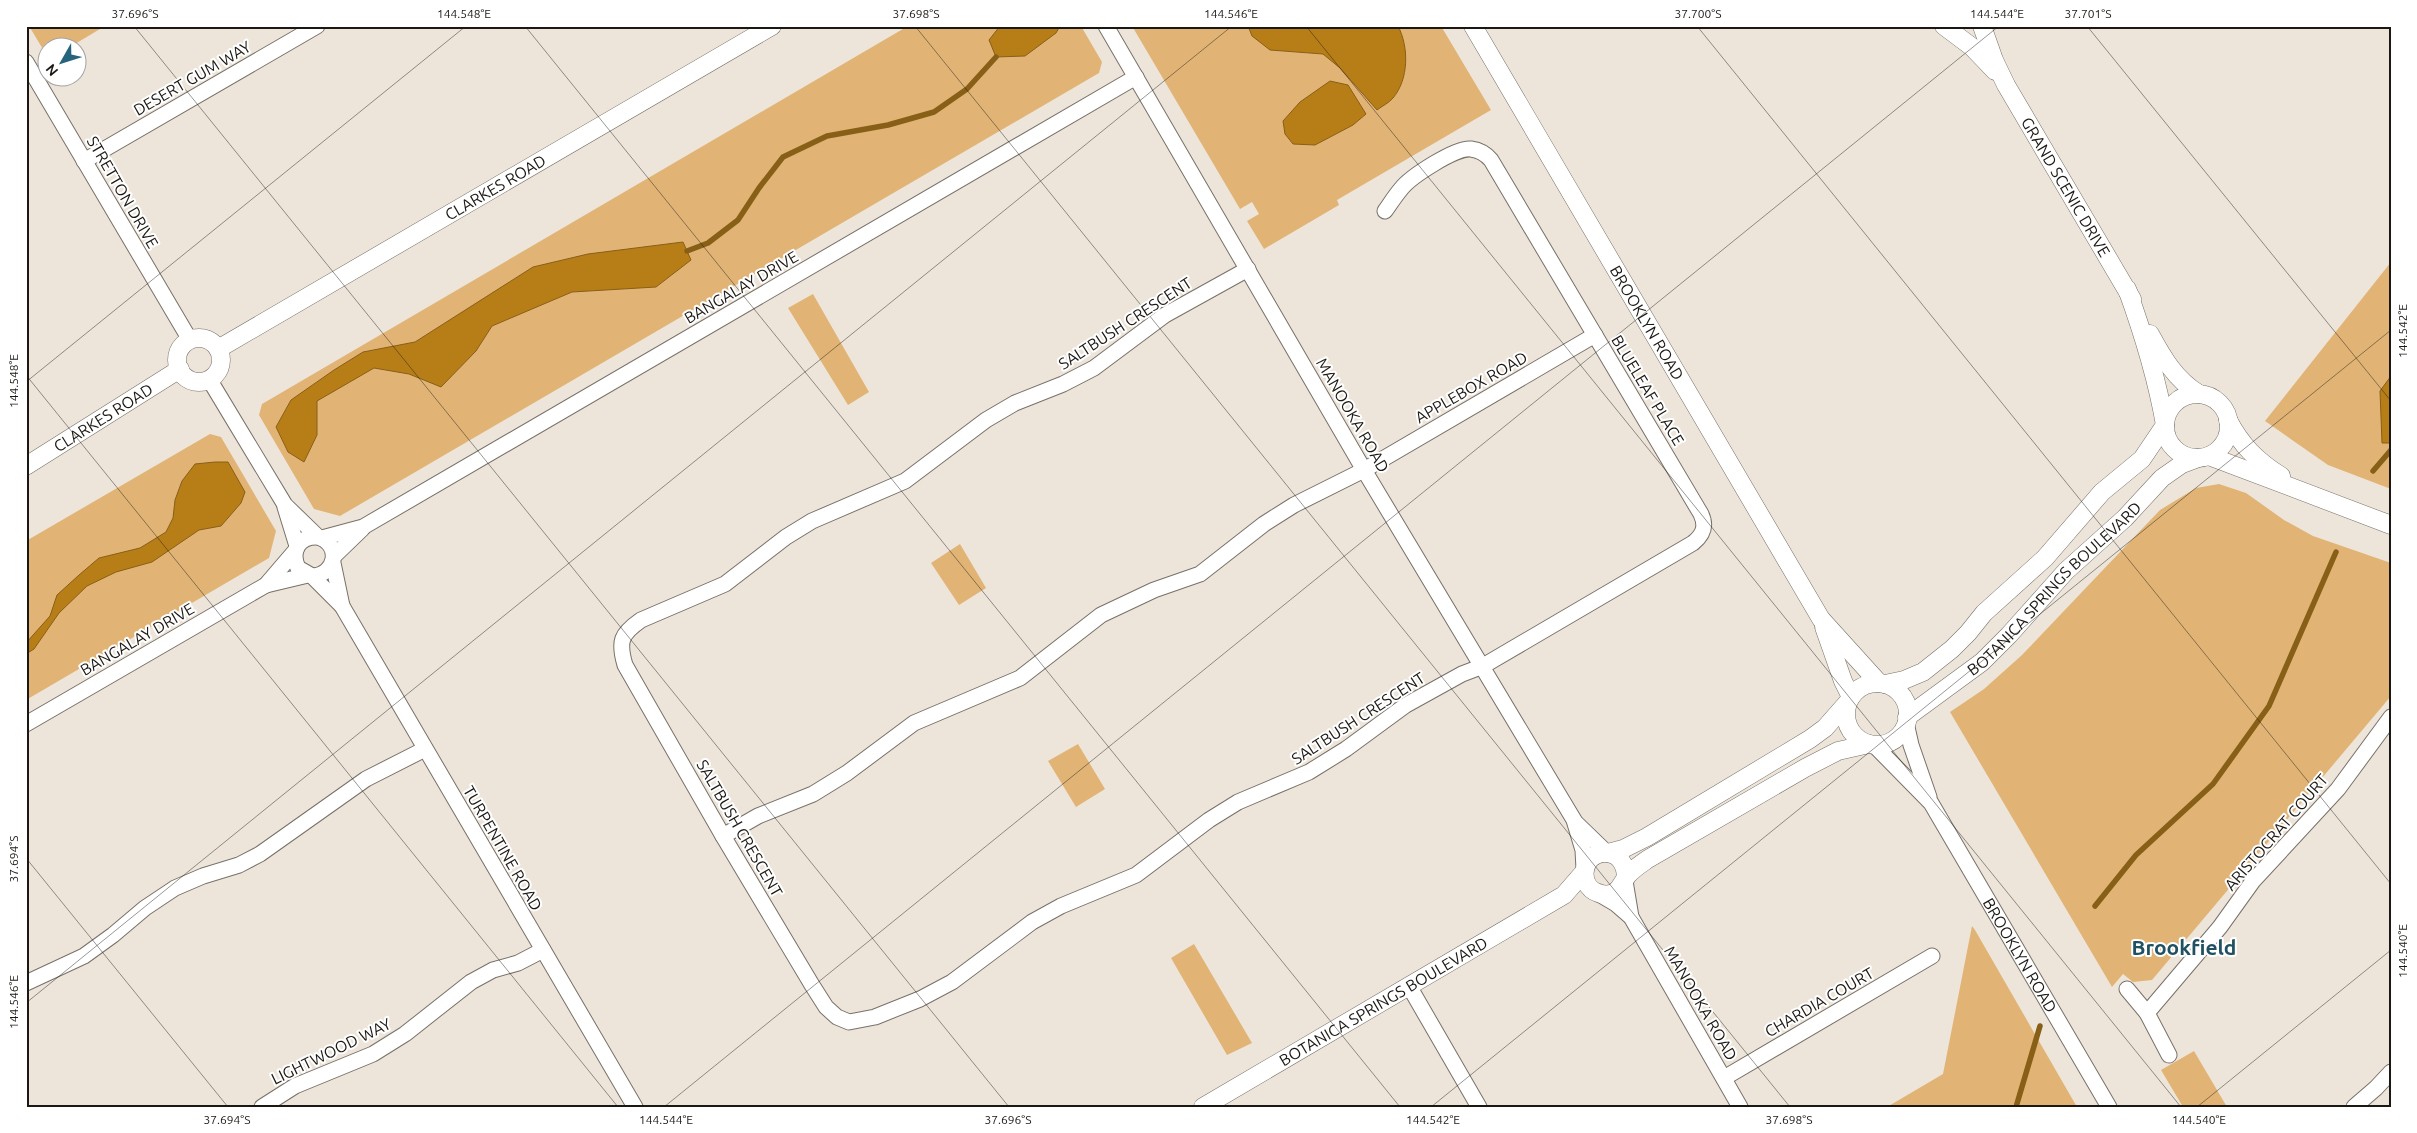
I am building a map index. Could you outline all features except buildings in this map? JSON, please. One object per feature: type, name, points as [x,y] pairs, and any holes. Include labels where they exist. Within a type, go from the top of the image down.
[{"type":"street","name":"DESERT GUM WAY","points":[[84,161],[317,26]]},
{"type":"street","name":"CLARKES ROAD","points":[[218,349],[772,26]]},
{"type":"street","name":"MANOOKA ROAD","points":[[1106,26],[1364,470],[1574,820],[1607,853]]},
{"type":"street","name":"BROOKLYN ROAD","points":[[1473,26],[1821,619],[1849,700]]},
{"type":"street","name":"GRAND SCENIC DRIVE","points":[[1944,26],[1972,47],[2006,85]]},
{"type":"street","name":"GRAND SCENIC DRIVE","points":[[1982,26],[1994,60],[2006,85],[2127,289],[2164,360],[2183,384],[2199,394],[2209,396],[2218,402],[2238,439],[2259,461],[2318,498]]},
{"type":"street","name":"STRETTON DRIVE","points":[[26,62],[190,340]]},
{"type":"street","name":"BANGALAY DRIVE","points":[[320,538],[363,527],[1136,77]]},
{"type":"street","name":"BLUELEAF PLACE","points":[[1385,212],[1401,188],[1412,178],[1454,154],[1469,149],[1485,154],[1492,160],[1704,521],[1704,530],[1693,544],[1483,666]]},
{"type":"street","name":"SALTBUSH CRESCENT","points":[[1248,269],[1165,315],[1094,368],[1063,384],[1016,403],[986,420],[905,481],[812,521],[786,537],[725,584],[641,620],[630,628],[623,638],[620,649],[625,665],[723,836],[826,1007],[837,1017],[849,1022],[858,1022],[920,999],[952,982],[1032,922],[1061,906],[1136,875],[1209,820],[1238,802],[1309,772],[1346,749],[1406,705],[1462,674],[1483,666]]},
{"type":"street","name":"GRAND SCENIC DRIVE","points":[[2127,289],[2139,322],[2160,395],[2166,435],[2178,452],[2187,457],[2204,457],[2391,525]]},
{"type":"street","name":"APPLEBOX ROAD","points":[[723,836],[758,816],[813,794],[847,773],[914,722],[1020,678],[1102,615],[1154,590],[1200,574],[1264,524],[1294,505],[1364,470],[1595,335]]},
{"type":"street","points":[[202,338],[208,340],[218,349],[221,363],[215,376],[209,380],[189,379],[180,369],[178,363],[180,350],[190,340],[202,338]]},
{"type":"street","name":"CLARKES ROAD","points":[[26,466],[180,369]]},
{"type":"street","points":[[209,380],[285,505],[331,546],[333,560],[325,573],[310,576],[298,568],[294,556],[296,548],[285,505]]},
{"type":"street","points":[[2165,425],[2167,415],[2180,399],[2199,394]]},
{"type":"street","points":[[2204,457],[2218,450],[2225,441],[2229,431],[2228,420]]},
{"type":"street","name":"BOTANICA SPRINGS BOULEVARD","points":[[1882,683],[1904,680],[1923,672],[1952,649],[1968,633],[1984,612],[2045,558],[2102,492],[2142,459],[2165,425]]},
{"type":"street","name":"BOTANICA SPRINGS BOULEVARD","points":[[1907,720],[1982,662],[2009,635],[2066,571],[2125,518],[2162,478],[2182,464],[2204,457]]},
{"type":"street","name":"BANGALAY DRIVE","points":[[333,560],[363,527]]},
{"type":"street","points":[[296,548],[306,538],[320,538]]},
{"type":"street","name":"BANGALAY DRIVE","points":[[266,585],[296,548]]},
{"type":"street","name":"TURPENTINE ROAD","points":[[333,560],[342,606]]},
{"type":"street","name":"BANGALAY DRIVE","points":[[26,724],[266,585],[310,576]]},
{"type":"street","name":"TURPENTINE ROAD","points":[[310,576],[342,606],[636,1107]]},
{"type":"street","name":"BROOKLYN ROAD","points":[[1821,619],[1882,683]]},
{"type":"street","points":[[1882,683],[1895,689],[1902,696],[1907,706],[1907,720],[1903,730],[1890,742],[1838,751],[1806,768],[1648,859],[1612,894],[1598,893],[1586,882],[1584,870],[1592,857],[1623,848],[1647,837],[1810,739],[1825,728],[1849,700],[1863,686],[1882,683]]},
{"type":"street","points":[[1849,700],[1847,723],[1859,740],[1871,744]]},
{"type":"street","name":"ARISTOCRAT COURT","points":[[2146,1013],[2220,927],[2253,881],[2338,789],[2391,717]]},
{"type":"street","name":"BROOKLYN ROAD","points":[[1907,720],[1911,745],[1930,803],[2109,1107]]},
{"type":"street","name":"BROOKLYN ROAD","points":[[1871,744],[1930,803]]},
{"type":"street","points":[[26,983],[84,956],[145,908],[175,888],[260,854],[358,784],[425,749]]},
{"type":"street","name":"MANOOKA ROAD","points":[[1574,820],[1582,850],[1584,870]]},
{"type":"street","points":[[1607,853],[1620,858],[1624,864],[1626,879]]},
{"type":"street","name":"BOTANICA SPRINGS BOULEVARD","points":[[1203,1107],[1564,895],[1584,870]]},
{"type":"street","name":"MANOOKA ROAD","points":[[1626,879],[1631,917]]},
{"type":"street","name":"MANOOKA ROAD","points":[[1598,893],[1616,904],[1631,917],[1740,1107]]},
{"type":"street","name":"BOTANICA SPRINGS BOULEVARD","points":[[1564,895],[1598,893]]},
{"type":"street","name":"LIGHTWOOD WAY","points":[[262,1107],[295,1086],[373,1054],[405,1034],[471,982],[493,970],[518,963],[543,950]]},
{"type":"street","name":"CHARDIA COURT","points":[[1724,1078],[1932,956]]},
{"type":"street","points":[[1409,986],[1480,1107]]},
{"type":"street","points":[[2127,988],[2146,1013],[2169,1055]]},
{"type":"street","points":[[2354,1107],[2391,1072]]},
{"type":"shaded area","points":[[29,26],[105,26],[85,38],[38,38],[38,41]]},
{"type":"shaded area","points":[[908,26],[1081,26],[1102,62],[1099,73],[340,516],[314,509],[259,415],[262,404]]},
{"type":"shaded area","points":[[1000,26],[1060,26],[1056,33],[1025,56],[996,57],[989,40]]},
{"type":"shaded area","points":[[1132,26],[1441,26],[1491,110],[1337,200],[1339,205],[1264,249],[1247,221],[1259,214],[1252,202],[1240,209]]},
{"type":"shaded area","points":[[1248,26],[1398,26],[1404,43],[1406,63],[1402,82],[1393,98],[1377,110],[1340,68],[1323,54],[1270,50],[1252,36]]},
{"type":"shaded area","points":[[1330,81],[1348,85],[1366,114],[1353,125],[1315,145],[1293,144],[1285,134],[1283,121],[1300,102]]},
{"type":"shaded area","points":[[683,242],[691,260],[656,287],[572,292],[492,326],[476,351],[441,387],[409,374],[374,368],[317,401],[317,435],[304,462],[288,452],[276,427],[291,400],[363,352],[415,342],[533,267],[588,254]]},
{"type":"shaded area","points":[[2391,262],[2391,489],[2328,465],[2265,421]]},
{"type":"shaded area","points":[[813,294],[869,392],[848,405],[788,308]]},
{"type":"shaded area","points":[[2391,376],[2391,443],[2382,443],[2380,391]]},
{"type":"shaded area","points":[[210,434],[221,437],[276,531],[269,558],[26,700],[26,541]]},
{"type":"shaded area","points":[[228,462],[245,492],[241,503],[221,526],[199,530],[152,562],[116,572],[87,586],[59,613],[34,649],[26,654],[26,643],[50,616],[57,595],[99,558],[140,548],[166,532],[173,518],[175,500],[182,481],[195,464]]},
{"type":"shaded area","points":[[2219,484],[2246,493],[2284,520],[2313,536],[2391,563],[2391,696],[2152,980],[2133,982],[2123,974],[2112,987],[1950,712],[1984,689],[2022,655],[2160,510],[2196,488]]},
{"type":"shaded area","points":[[960,544],[986,588],[959,605],[931,563]]},
{"type":"shaded area","points":[[1078,744],[1105,789],[1076,807],[1048,761]]},
{"type":"shaded area","points":[[1972,926],[2077,1107],[1887,1107],[1943,1074]]},
{"type":"shaded area","points":[[1194,944],[1252,1043],[1227,1055],[1171,958]]},
{"type":"shaded area","points":[[2194,1051],[2227,1107],[2183,1107],[2161,1070]]},
{"type":"waterway","points":[[687,251],[708,243],[738,220],[759,188],[783,157],[827,136],[888,125],[934,112],[967,89],[996,57]]},
{"type":"waterway","points":[[2373,471],[2391,450]]},
{"type":"waterway","points":[[2095,906],[2136,855],[2213,784],[2269,706],[2336,552]]},
{"type":"waterway","points":[[2016,1107],[2040,1026]]},
{"type":"district","name":"Brookfield","points":[[2184,947]]}]
